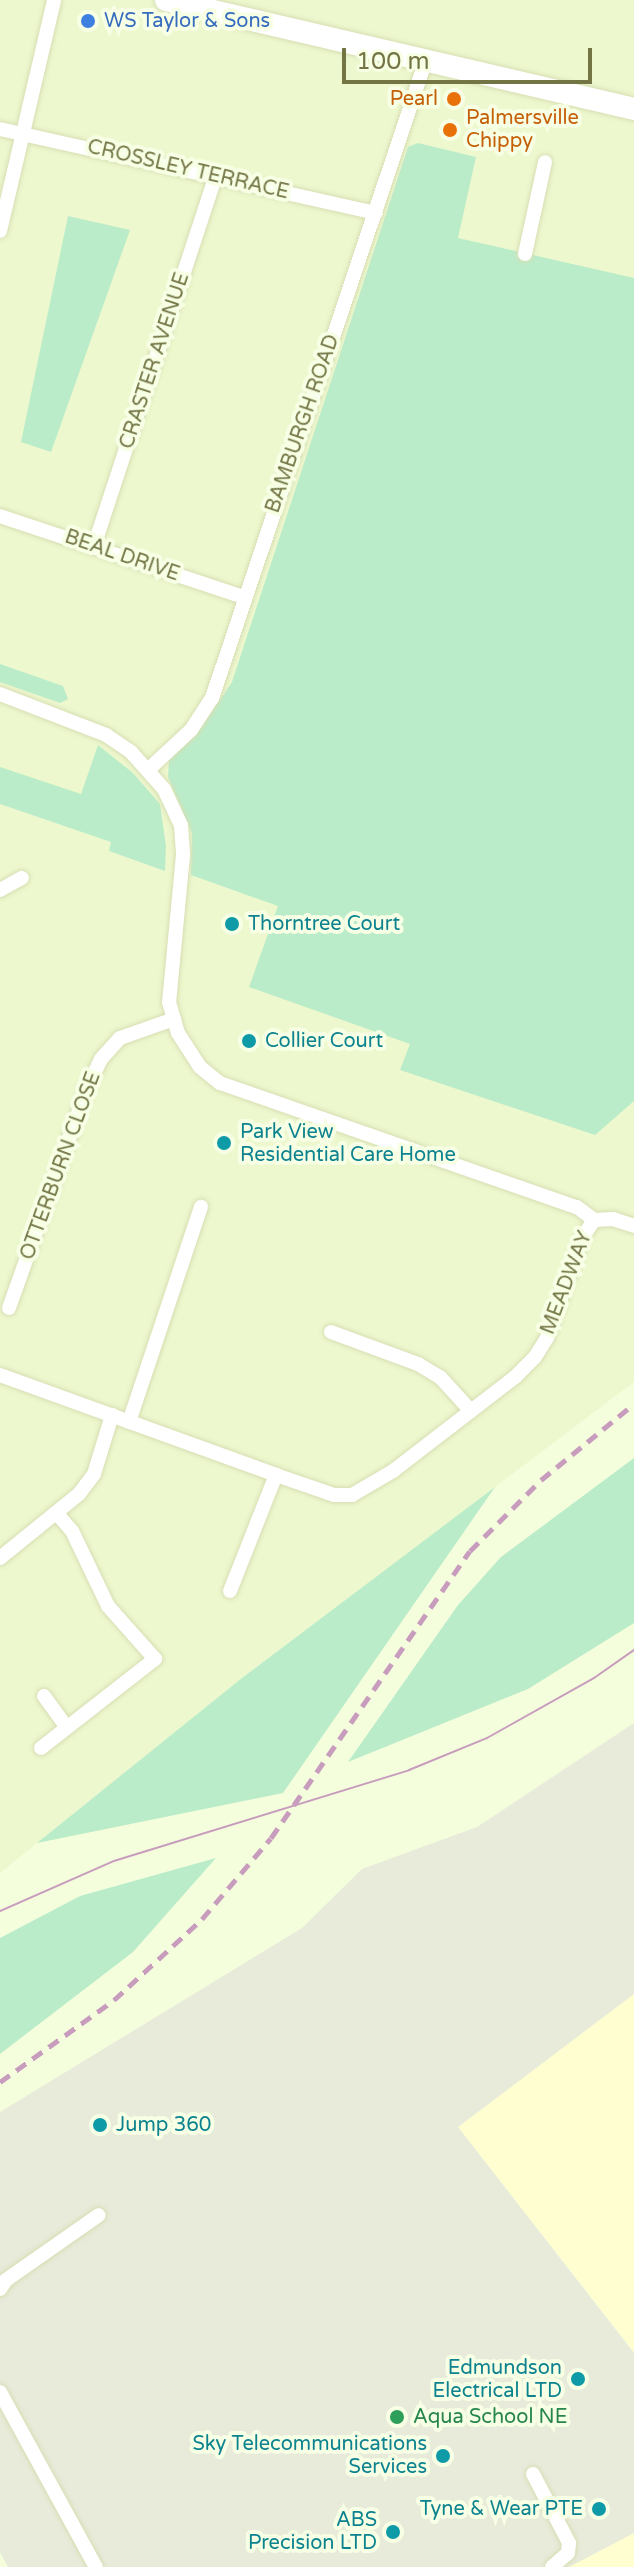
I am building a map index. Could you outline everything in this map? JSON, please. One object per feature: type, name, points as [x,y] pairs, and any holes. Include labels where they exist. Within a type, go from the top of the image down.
[{"type":"main road","points":[[166,0],[194,3],[634,109]]},
{"type":"street","points":[[0,231],[54,0]]},
{"type":"street","name":"BAMBURGH ROAD","points":[[149,769],[191,730],[212,698],[426,60]]},
{"type":"street","name":"CROSSLEY TERRACE","points":[[0,129],[376,213]]},
{"type":"street","points":[[525,254],[545,162]]},
{"type":"street","name":"CRASTER AVENUE","points":[[94,546],[216,176]]},
{"type":"street","name":"BEAL DRIVE","points":[[0,516],[244,597]]},
{"type":"street","points":[[0,694],[106,735],[149,769],[164,789],[181,825],[183,855],[169,1002],[186,1049],[220,1083],[577,1207],[594,1220],[613,1219],[634,1226]]},
{"type":"street","points":[[0,890],[22,878]]},
{"type":"street","name":"OTTERBURN CLOSE","points":[[9,1308],[86,1090],[101,1059],[120,1038],[174,1019]]},
{"type":"street","points":[[129,1422],[201,1207]]},
{"type":"street","name":"MEADWAY","points":[[0,1375],[334,1495],[363,1492],[515,1377],[541,1348],[582,1238],[594,1220]]},
{"type":"street","points":[[331,1332],[418,1364],[440,1377],[471,1411]]},
{"type":"street","points":[[0,1558],[57,1514],[94,1474],[112,1415]]},
{"type":"street","points":[[230,1591],[276,1475]]},
{"type":"street","points":[[41,1748],[155,1659],[108,1606],[72,1531],[57,1514]]},
{"type":"street","points":[[44,1696],[67,1728]]},
{"type":"street","points":[[0,2289],[6,2280],[99,2215]]},
{"type":"street","points":[[0,2392],[96,2567]]},
{"type":"street","points":[[533,2474],[569,2543],[568,2553],[552,2567]]},
{"type":"shaded area","points":[[0,0],[634,0],[634,1382],[242,1678],[0,1873]]},
{"type":"shaded area","points":[[418,143],[476,157],[458,238],[634,278],[634,1101],[595,1135],[400,1070],[410,1044],[249,987],[278,906],[191,875],[192,833],[168,777],[169,760],[200,730],[232,682],[408,147]]},
{"type":"shaded area","points":[[68,216],[130,230],[51,452],[21,442]]},
{"type":"shaded area","points":[[0,664],[63,686],[68,699],[60,703],[0,682]]},
{"type":"shaded area","points":[[98,745],[133,773],[160,804],[166,846],[165,871],[109,851],[111,842],[0,804],[0,767],[81,794]]},
{"type":"shaded area","points":[[634,1458],[634,1623],[528,1689],[348,1762],[458,1605],[501,1557]]},
{"type":"shaded area","points":[[495,1487],[283,1793],[37,1843],[242,1678]]},
{"type":"shaded area","points":[[634,1723],[634,1994],[458,2127],[634,2353],[634,2533],[569,2567],[8,2567],[0,2552],[0,2112],[302,1928],[362,1869],[477,1827]]},
{"type":"shaded area","points":[[216,1858],[133,1952],[0,2054],[0,1938],[80,1896]]},
{"type":"shaded area","points":[[634,1994],[634,2352],[458,2127]]},
{"type":"shaded area","points":[[634,2533],[634,2567],[569,2567]]},
{"type":"tram line","points":[[0,1911],[114,1861],[409,1770],[487,1738],[594,1678],[634,1650]]},
{"type":"railway","points":[[0,2082],[114,2000],[202,1919],[271,1838],[470,1551],[541,1480],[634,1404]]},
{"type":"place","name":"WS Taylor & Sons","points":[[88,21]]},
{"type":"place","name":"Pearl","points":[[454,99]]},
{"type":"place","name":"Palmersville Chippy","points":[[450,130]]},
{"type":"place","name":"Thorntree Court","points":[[232,924]]},
{"type":"place","name":"Collier Court","points":[[249,1041]]},
{"type":"place","name":"Park View Residential Care Home","points":[[224,1143]]},
{"type":"place","name":"Jump 360","points":[[100,2125]]},
{"type":"place","name":"Edmundson Electrical LTD","points":[[578,2379]]},
{"type":"place","name":"Aqua School NE","points":[[397,2417]]},
{"type":"place","name":"Sky Telecommunications Services","points":[[443,2456]]},
{"type":"place","name":"Tyne & Wear PTE","points":[[599,2509]]},
{"type":"place","name":"ABS Precision LTD","points":[[393,2532]]}]
